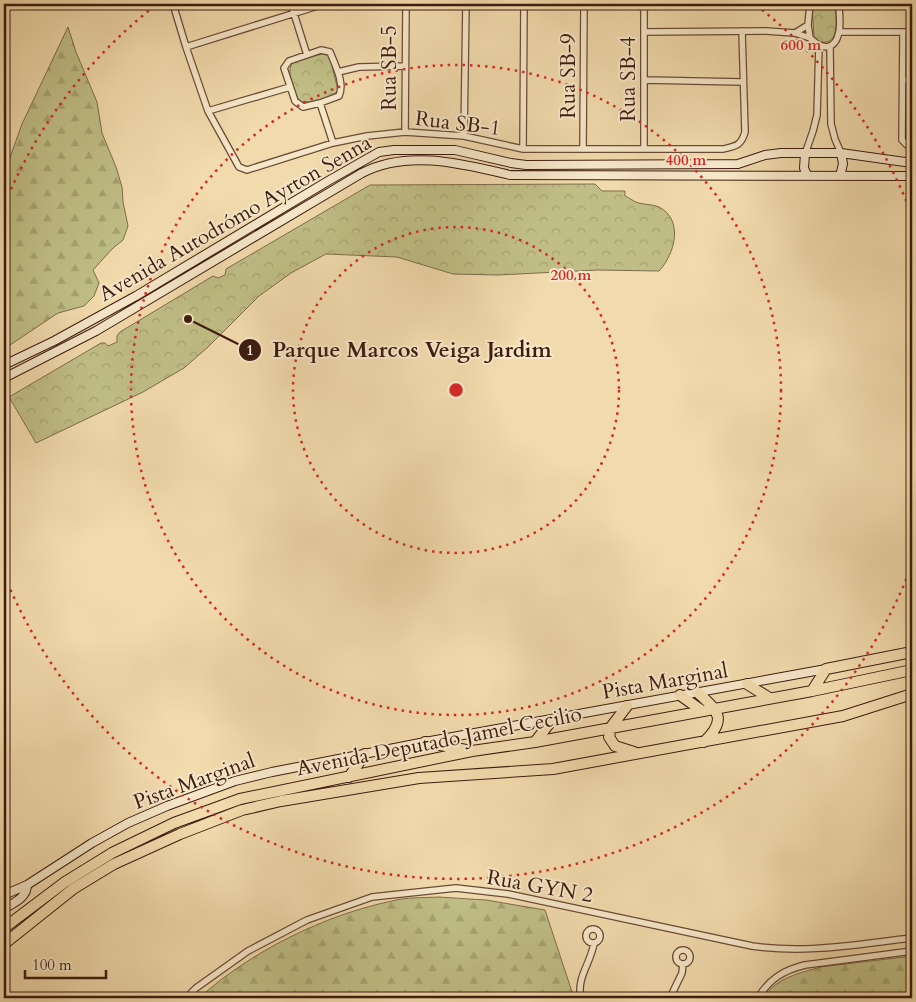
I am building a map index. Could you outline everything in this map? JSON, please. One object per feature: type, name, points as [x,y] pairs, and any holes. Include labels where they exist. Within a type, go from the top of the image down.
[{"type":"highway","points":[[812,691],[826,669],[912,652]]},
{"type":"highway","name":"Avenida Deputado Jamel Cecilio","points":[[4,927],[65,882],[112,854],[174,824],[240,799],[276,790],[472,751],[535,742],[812,691],[912,670]]},
{"type":"highway","points":[[747,684],[768,698]]},
{"type":"highway","points":[[697,692],[714,708],[717,716],[717,727],[704,742]]},
{"type":"highway","name":"Avenida Deputado Jamel Cecilio","points":[[4,945],[73,890],[114,864],[180,834],[242,810],[280,800],[419,778],[553,769],[842,716],[912,694]]},
{"type":"highway","points":[[680,695],[701,710]]},
{"type":"highway","points":[[626,706],[611,727],[609,736],[615,746],[640,753]]},
{"type":"highway","points":[[535,742],[552,720]]},
{"type":"highway","points":[[425,742],[472,751]]},
{"type":"highway","points":[[349,777],[365,754]]},
{"type":"street","name":"Rua SB-1","points":[[173,4],[208,111],[239,166],[247,170],[333,143],[367,136],[405,132],[464,136],[523,149],[723,149],[735,146],[742,141],[745,132],[742,32]]},
{"type":"street","points":[[291,4],[307,55]]},
{"type":"street","points":[[186,46],[324,4]]},
{"type":"street","name":"Rua SB-5","points":[[405,132],[406,4]]},
{"type":"street","points":[[464,136],[466,4]]},
{"type":"street","points":[[523,149],[524,4]]},
{"type":"street","name":"Rua SB-9","points":[[583,149],[584,4]]},
{"type":"street","points":[[635,4],[644,8],[653,4]]},
{"type":"street","points":[[810,4],[808,25],[810,38]]},
{"type":"street","points":[[644,32],[795,33],[810,38],[819,45],[830,47],[835,43],[839,32],[839,4]]},
{"type":"street","name":"Rua SB-4","points":[[644,8],[644,149]]},
{"type":"street","points":[[795,33],[808,25]]},
{"type":"street","points":[[839,32],[912,32]]},
{"type":"street","points":[[903,32],[902,140],[907,145],[912,146]]},
{"type":"street","points":[[807,175],[804,168],[805,154],[817,114],[819,45]]},
{"type":"street","points":[[830,47],[831,124],[843,164],[840,176]]},
{"type":"street","points":[[321,50],[330,52],[338,72],[341,91],[339,96],[303,107],[295,101],[284,68],[289,61],[321,50]]},
{"type":"street","points":[[338,72],[359,67],[405,66]]},
{"type":"street","points":[[644,80],[743,82]]},
{"type":"street","points":[[903,80],[912,80]]},
{"type":"street","points":[[208,111],[290,87]]},
{"type":"street","points":[[320,103],[333,143]]},
{"type":"street","name":"Avenida Autodrómo Ayrton Senna","points":[[4,366],[136,296],[379,152],[394,150],[455,150],[511,164],[526,165],[738,164],[764,155],[782,153],[841,153],[912,163]]},
{"type":"street","name":"Avenida Autodrómo Ayrton Senna","points":[[4,378],[96,331],[368,170],[387,163],[404,161],[456,162],[510,176],[912,176]]},
{"type":"street","points":[[264,219],[269,229]]},
{"type":"street","name":"Pista Marginal","points":[[4,895],[27,885],[92,843],[128,823],[210,789],[262,774],[425,742],[826,669]]},
{"type":"street","points":[[4,909],[24,896],[27,891],[27,885]]},
{"type":"street","name":"Rua GYN 2","points":[[186,998],[196,988],[248,951],[308,920],[372,898],[456,888],[508,894],[752,946],[779,950],[822,949],[912,938]]},
{"type":"street","points":[[581,998],[579,991],[580,979],[592,954],[594,943]]},
{"type":"street","points":[[758,998],[776,976],[789,969],[805,965],[912,951]]},
{"type":"street","points":[[670,998],[682,973],[683,964]]},
{"type":"green space","points":[[812,4],[835,4],[836,29],[831,40],[827,42],[820,42],[814,37]]},
{"type":"green space","points":[[68,27],[76,52],[97,102],[102,133],[122,187],[128,226],[123,240],[93,270],[99,283],[94,296],[84,306],[58,313],[4,349],[4,174],[22,124]]},
{"type":"green space","points":[[322,54],[330,58],[338,90],[331,96],[320,100],[302,102],[298,100],[293,86],[290,76],[291,66],[293,62]]},
{"type":"green space","points":[[595,184],[602,191],[625,191],[625,196],[634,201],[657,206],[667,213],[672,220],[674,228],[673,247],[665,264],[659,271],[598,270],[498,275],[453,274],[397,257],[326,254],[291,273],[259,296],[184,368],[143,392],[36,443],[9,397],[101,343],[105,343],[108,346],[117,342],[117,336],[120,332],[213,276],[218,278],[225,275],[226,269],[370,185]]},
{"type":"green space","points":[[438,897],[486,900],[545,910],[574,998],[199,998],[241,965],[314,926],[366,907],[409,898]]},
{"type":"green space","points":[[912,956],[912,998],[763,998],[768,991],[781,981],[813,969]]},
{"type":"place","name":"Parque Marcos Veiga Jardim","points":[[188,319]]}]
